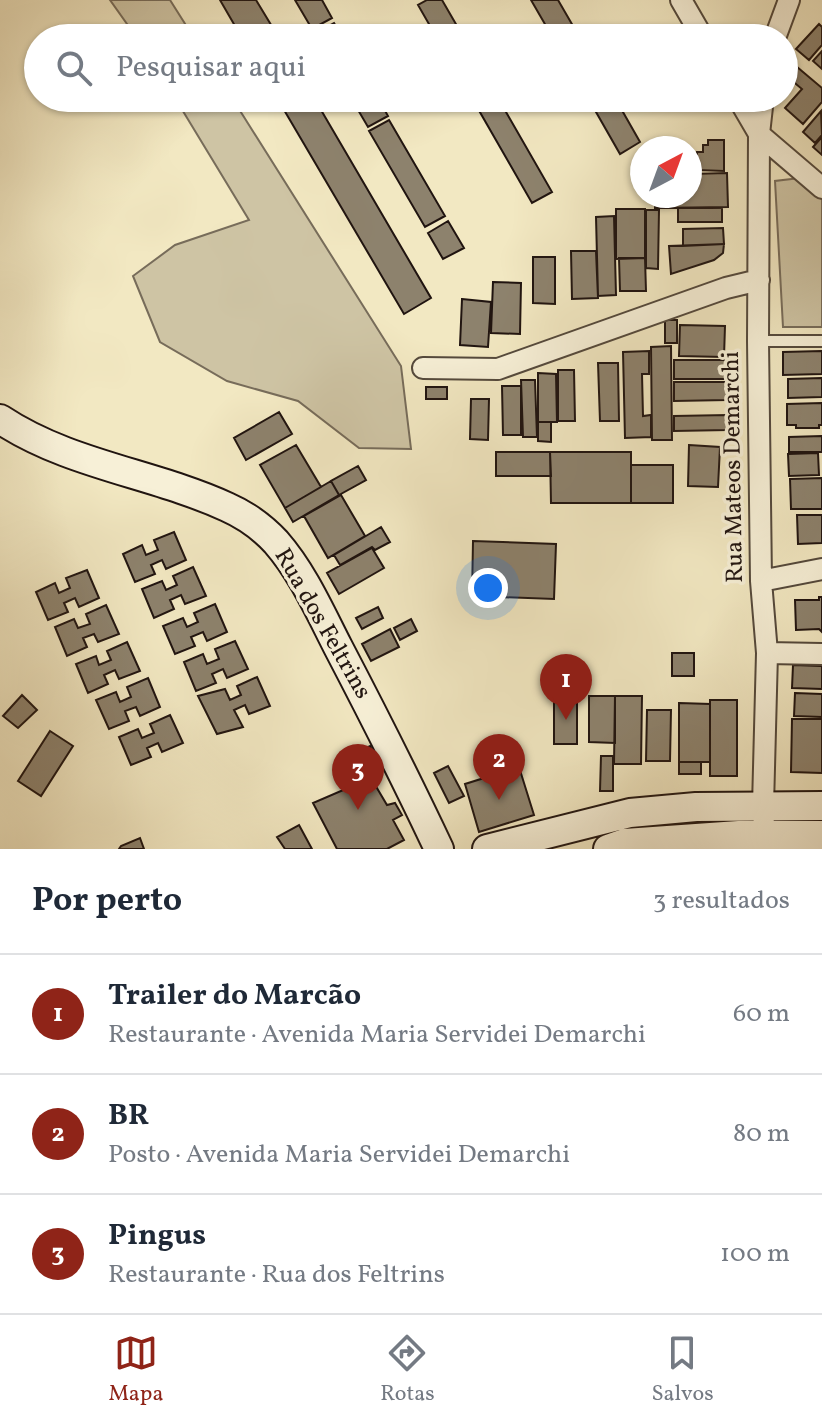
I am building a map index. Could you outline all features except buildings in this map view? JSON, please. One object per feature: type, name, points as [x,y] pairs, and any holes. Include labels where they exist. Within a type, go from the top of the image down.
[{"type":"street","points":[[681,0],[695,24]]},
{"type":"street","points":[[780,24],[789,0]]},
{"type":"street","points":[[746,112],[759,134],[822,188]]},
{"type":"street","name":"Rua Mateos Demarchi","points":[[761,112],[758,341],[761,581],[767,653],[765,842]]},
{"type":"street","points":[[423,368],[498,369],[726,288],[759,280]]},
{"type":"street","name":"Rua dos Feltrins","points":[[0,419],[88,462],[162,482],[230,508],[253,522],[276,543],[308,589],[391,748],[439,849]]},
{"type":"street","points":[[761,581],[822,569]]},
{"type":"street","points":[[767,653],[822,654]]},
{"type":"street","points":[[487,849],[630,813],[696,807],[822,806]]},
{"type":"street","points":[[608,849],[625,843],[765,842],[822,835]]},
{"type":"lane","points":[[758,341],[822,341]]},
{"type":"shaded area","points":[[110,0],[170,0],[185,24],[127,24]]},
{"type":"shaded area","points":[[183,112],[241,112],[401,366],[411,449],[359,448],[298,401],[227,381],[160,342],[133,276],[175,245],[249,220]]},
{"type":"shaded area","points":[[800,178],[822,198],[822,327],[783,327],[775,181]]},
{"type":"place","name":"Trailer do Marcão","points":[[566,720]]},
{"type":"place","name":"BR","points":[[499,800]]},
{"type":"place","name":"Pingus","points":[[358,810]]}]
